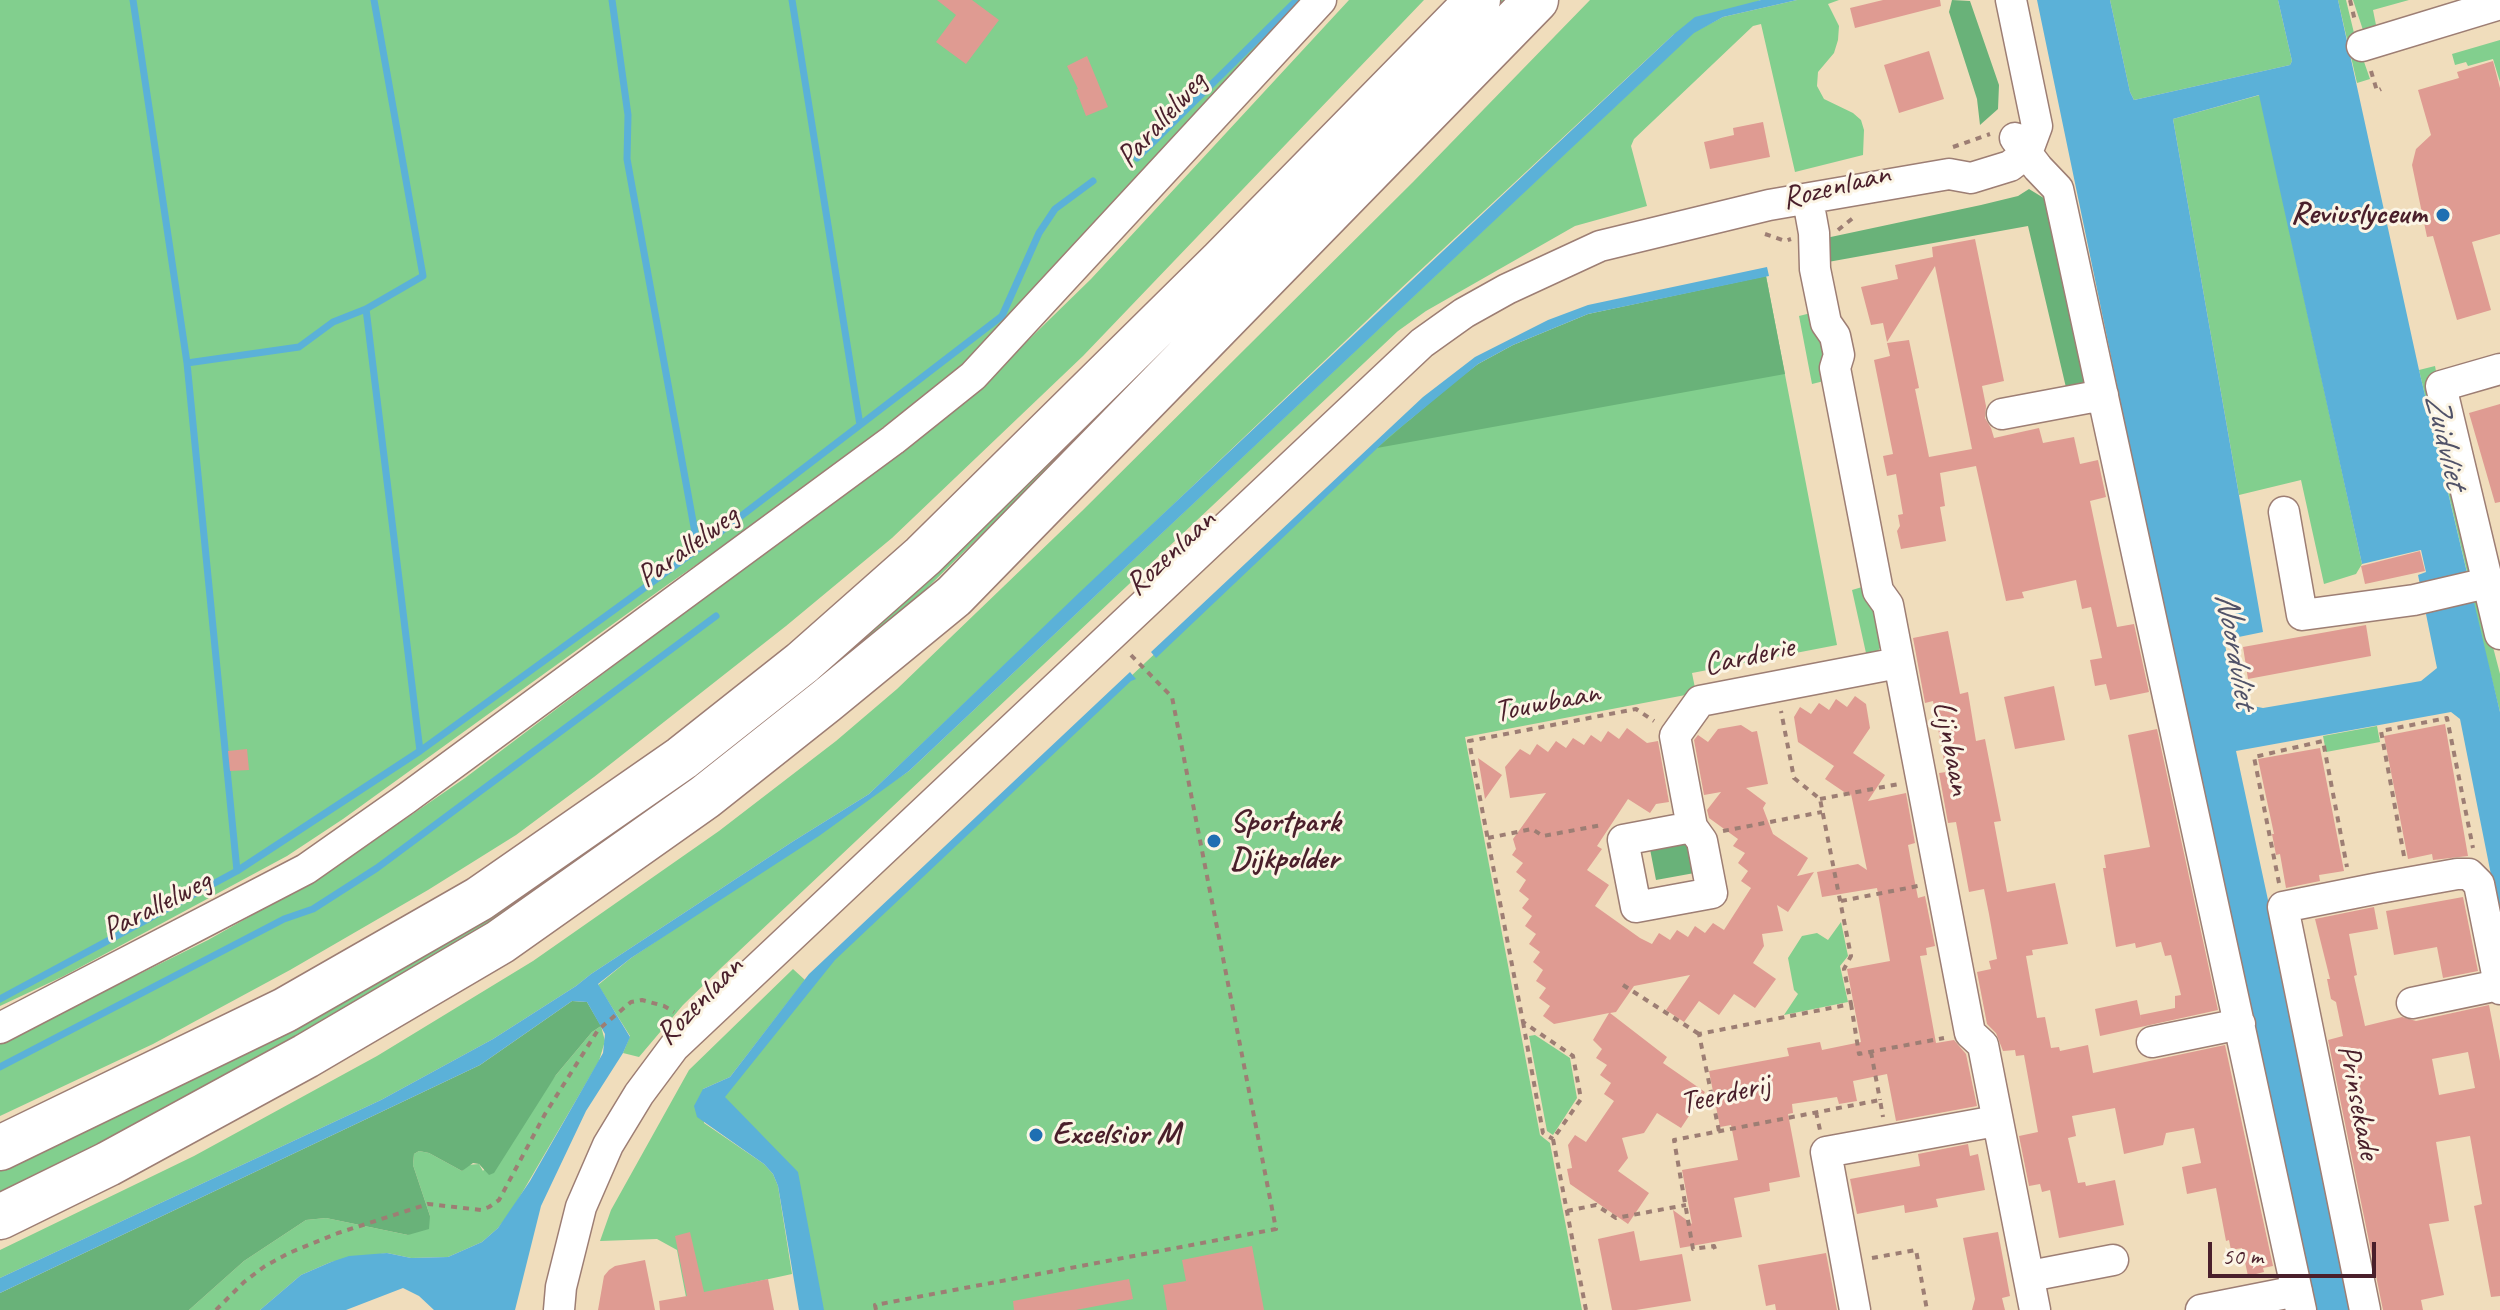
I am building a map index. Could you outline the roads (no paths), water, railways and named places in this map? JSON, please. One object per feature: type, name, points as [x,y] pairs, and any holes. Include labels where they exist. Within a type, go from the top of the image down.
[{"type":"highway","points":[[0,1148],[285,1010],[438,923],[479,899],[682,758],[802,663],[923,556],[1222,261],[1478,0]]},
{"type":"highway","points":[[0,1217],[108,1164],[306,1056],[500,942],[717,788],[954,596],[1536,0]]},
{"type":"street","name":"Parallelweg","points":[[0,1028],[306,869],[893,440],[973,376],[1321,0]]},
{"type":"street","points":[[2011,0],[2037,126],[2020,144],[2058,189],[2299,1300],[2201,1310]]},
{"type":"street","points":[[2362,46],[2500,4]]},
{"type":"street","name":"Rozenlaan","points":[[559,1310],[561,1287],[581,1207],[608,1145],[639,1094],[674,1047],[1422,343],[1464,313],[1507,289],[1600,246],[1769,205],[1949,174],[1967,160],[1996,147],[2020,144]]},
{"type":"street","name":"Lijnbaan","points":[[1808,200],[1814,233],[1815,269],[1826,323],[1835,336],[1839,355],[1835,368],[1878,591],[1888,605],[1970,1033],[1983,1045],[2035,1310]]},
{"type":"street","points":[[2500,369],[2441,386],[2490,570],[2500,634]]},
{"type":"street","points":[[2002,414],[2103,395]]},
{"type":"street","points":[[2284,512],[2302,615],[2414,600],[2490,570]]},
{"type":"street","name":"Carderie","points":[[1695,831],[1675,736],[1700,701],[1898,663]]},
{"type":"street","points":[[1695,831],[1702,841],[1712,893],[1636,907],[1623,840],[1695,831]]},
{"type":"street","name":"Prinsekade","points":[[2365,1310],[2283,907],[2457,874],[2472,877],[2479,884],[2500,987]]},
{"type":"street","points":[[2412,1003],[2500,987]]},
{"type":"street","points":[[2152,1042],[2240,1024]]},
{"type":"street","points":[[1855,1310],[1826,1152],[1996,1121]]},
{"type":"street","points":[[2030,1276],[2113,1260]]},
{"type":"water","points":[[1761,0],[1797,0],[1723,17],[1694,33],[909,771],[819,836],[631,958],[598,984],[630,1037],[586,1111],[541,1206],[515,1310],[434,1310],[419,1296],[403,1288],[346,1310],[260,1310],[301,1275],[331,1262],[349,1256],[387,1253],[411,1258],[448,1257],[482,1242],[498,1228],[530,1181],[603,1053],[605,1034],[587,1002],[572,1001],[480,1065],[0,1293],[0,1278],[381,1100],[493,1039],[869,794],[1673,35],[1695,17]]},
{"type":"water","points":[[2037,0],[2110,0],[2134,100],[2290,65],[2292,61],[2278,0],[2338,0],[2419,370],[2500,712],[2500,920],[2460,719],[2451,712],[2236,751],[2356,1310],[2314,1310]],"holes":[[[2259,95],[2362,564],[2421,550],[2426,572],[2418,575],[2437,668],[2421,681],[2263,708],[2237,703],[2224,640],[2263,632],[2173,119]]]},
{"type":"water","points":[[1767,267],[1769,276],[1588,314],[1513,345],[1478,364],[1389,437],[1156,658],[1151,652],[1423,397],[1475,357],[1548,320],[1588,305]]},
{"type":"water","points":[[1130,672],[1136,679],[835,960],[725,1097],[798,1172],[824,1310],[799,1310],[778,1186],[773,1174],[764,1164],[697,1117],[694,1106],[703,1089],[730,1077],[809,974]]},
{"type":"waterway","points":[[133,0],[187,363],[299,347],[333,322],[366,309],[423,276],[374,0]]},
{"type":"waterway","points":[[612,0],[628,115],[627,159],[698,549],[860,425],[792,0]]},
{"type":"waterway","points":[[1137,158],[1297,0]]},
{"type":"waterway","points":[[860,425],[1002,316],[1039,233],[1055,209],[1093,181]]},
{"type":"waterway","points":[[366,309],[420,751],[698,549]]},
{"type":"waterway","points":[[0,999],[237,871],[187,363]]},
{"type":"waterway","points":[[0,1067],[284,919],[313,909],[377,868],[716,616]]},
{"type":"waterway","points":[[237,871],[420,751]]},
{"type":"place","name":"Reviuslyceum","points":[[2443,215]]},
{"type":"place","name":"Sportpark Dijkpolder","points":[[1214,841]]},
{"type":"place","name":"Excelsior M","points":[[1036,1135]]},
{"type":"water label","name":"Zuidvliet","points":[[2445,441]]},
{"type":"water label","name":"Noordvliet","points":[[2235,650]]}]
